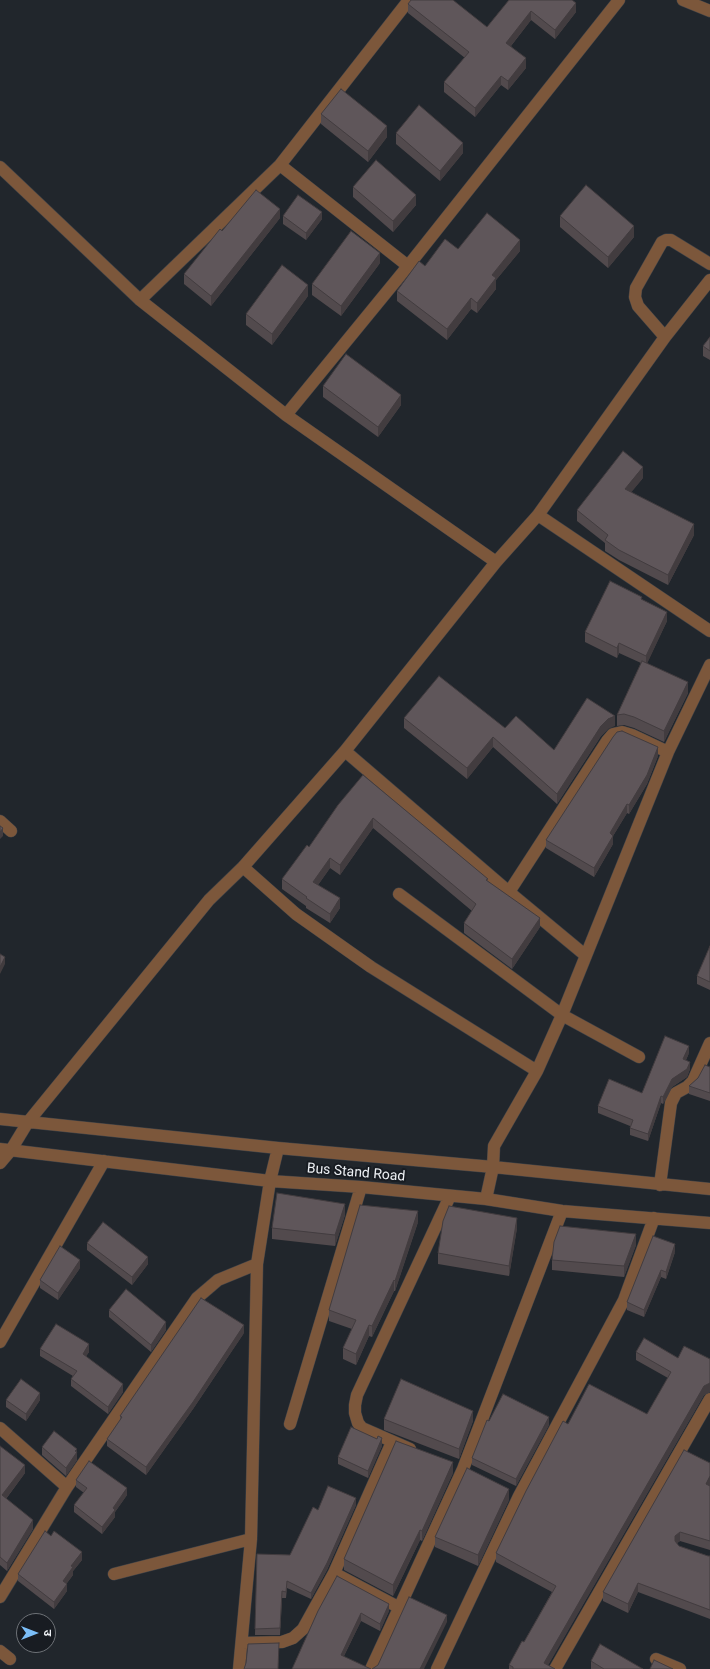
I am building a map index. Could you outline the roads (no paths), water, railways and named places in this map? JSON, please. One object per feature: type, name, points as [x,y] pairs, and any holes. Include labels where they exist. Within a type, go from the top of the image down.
[{"type":"street","points":[[140,300],[280,165],[409,0]]},
{"type":"street","points":[[286,415],[408,266],[619,0]]},
{"type":"street","points":[[682,0],[710,11]]},
{"type":"street","points":[[280,165],[408,266]]},
{"type":"street","points":[[0,167],[140,300],[286,415],[496,562]]},
{"type":"street","points":[[665,337],[638,306],[635,297],[636,288],[662,242],[671,240],[710,264]]},
{"type":"street","points":[[0,1163],[5,1150],[210,900],[243,867],[345,751],[496,562],[538,515],[665,337],[710,280]]},
{"type":"street","points":[[538,515],[710,631]]},
{"type":"street","points":[[486,1199],[493,1167],[494,1146],[537,1071],[562,1015],[668,752],[710,665]]},
{"type":"street","points":[[509,892],[613,734],[622,732],[632,735],[668,752]]},
{"type":"street","points":[[345,751],[509,892],[585,955]]},
{"type":"street","points":[[0,821],[11,830]]},
{"type":"street","points":[[243,867],[296,914],[371,968],[537,1071]]},
{"type":"street","points":[[399,894],[562,1015],[639,1057]]},
{"type":"street","points":[[660,1185],[671,1103],[676,1093],[687,1087],[693,1081],[710,1043]]},
{"type":"street","name":"Bus Stand Road","points":[[0,1118],[278,1148],[493,1167],[710,1189]]},
{"type":"street","points":[[238,1669],[242,1643],[251,1540],[257,1264],[270,1181],[278,1148]]},
{"type":"street","name":"Bus Stand Road","points":[[5,1150],[270,1181],[361,1187],[486,1199],[562,1211],[710,1223]]},
{"type":"street","points":[[0,1342],[104,1161]]},
{"type":"street","points":[[290,1424],[361,1187]]},
{"type":"street","points":[[420,1453],[362,1428],[354,1413],[357,1395],[450,1196]]},
{"type":"street","points":[[370,1669],[400,1608],[462,1469],[562,1211]]},
{"type":"street","points":[[437,1669],[519,1496],[624,1300],[633,1279],[654,1218]]},
{"type":"street","points":[[0,1597],[67,1487],[197,1298],[218,1280],[257,1264]]},
{"type":"street","points":[[555,1669],[710,1399]]},
{"type":"street","points":[[1,1430],[67,1487]]},
{"type":"street","points":[[242,1643],[282,1642],[293,1638],[303,1629],[334,1573],[392,1442]]},
{"type":"street","points":[[448,1464],[477,1476]]},
{"type":"street","points":[[505,1489],[519,1496]]},
{"type":"street","points":[[114,1574],[251,1540]]},
{"type":"street","points":[[334,1573],[400,1608]]},
{"type":"street","points":[[0,1651],[10,1659]]},
{"type":"street","points":[[656,1659],[680,1669]]}]
